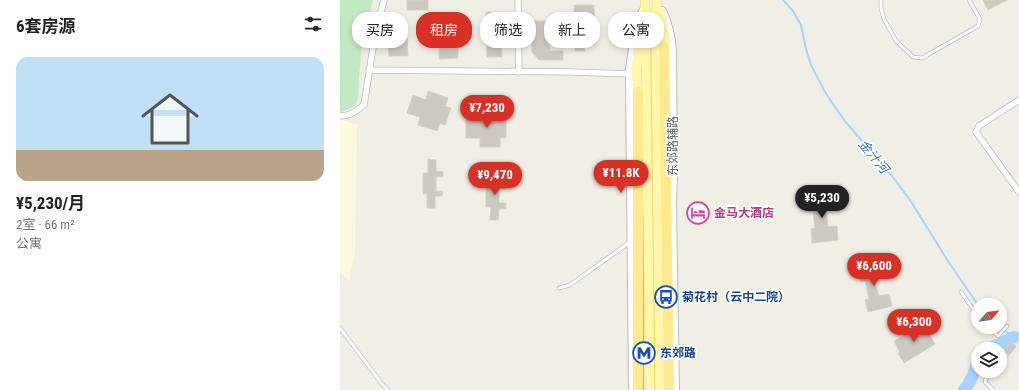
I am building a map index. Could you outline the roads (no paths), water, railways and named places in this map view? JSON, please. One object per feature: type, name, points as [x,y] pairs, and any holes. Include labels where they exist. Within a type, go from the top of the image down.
[{"type":"highway","points":[[664,47],[669,390]]},
{"type":"highway","points":[[638,92],[638,390]]},
{"type":"main road","points":[[633,390],[630,74],[631,58],[645,0]]},
{"type":"main road","points":[[638,92],[636,69],[645,0]]},
{"type":"main road","points":[[645,0],[650,390]]},
{"type":"main road","points":[[658,0],[660,12]]},
{"type":"main road","points":[[658,0],[656,54],[660,390]]},
{"type":"main road","name":"东郊路辅路","points":[[658,0],[669,27],[672,50],[672,205],[675,390]]},
{"type":"main road","points":[[664,31],[666,43],[664,47]]},
{"type":"street","points":[[340,116],[343,117],[349,115],[364,105],[374,35],[384,0]]},
{"type":"street","points":[[518,0],[519,72]]},
{"type":"street","points":[[369,70],[630,74]]},
{"type":"street","points":[[1019,100],[979,126],[976,132],[1019,192]]},
{"type":"lane","points":[[881,0],[881,8],[884,19],[896,41],[913,57],[922,58],[978,26],[980,19],[969,0]]},
{"type":"lane","points":[[559,288],[570,285],[631,241]]},
{"type":"lane","points":[[961,292],[971,306]]},
{"type":"lane","points":[[340,328],[388,390]]},
{"type":"lane","points":[[986,378],[986,383],[993,390]]},
{"type":"waterway","name":"金汁河","points":[[783,0],[793,11],[801,25],[811,65],[825,92],[844,120],[892,176],[910,200],[973,298]]},
{"type":"waterway","name":"金汁河","points":[[1007,332],[1019,339]]},
{"type":"waterway","points":[[1004,342],[1014,337]]},
{"type":"waterway","points":[[964,390],[971,378]]},
{"type":"place","name":"金马大酒店","points":[[698,213]]},
{"type":"place","name":"菊花村（云中二院）","points":[[666,297]]},
{"type":"place","name":"东郊路","points":[[644,353]]}]
